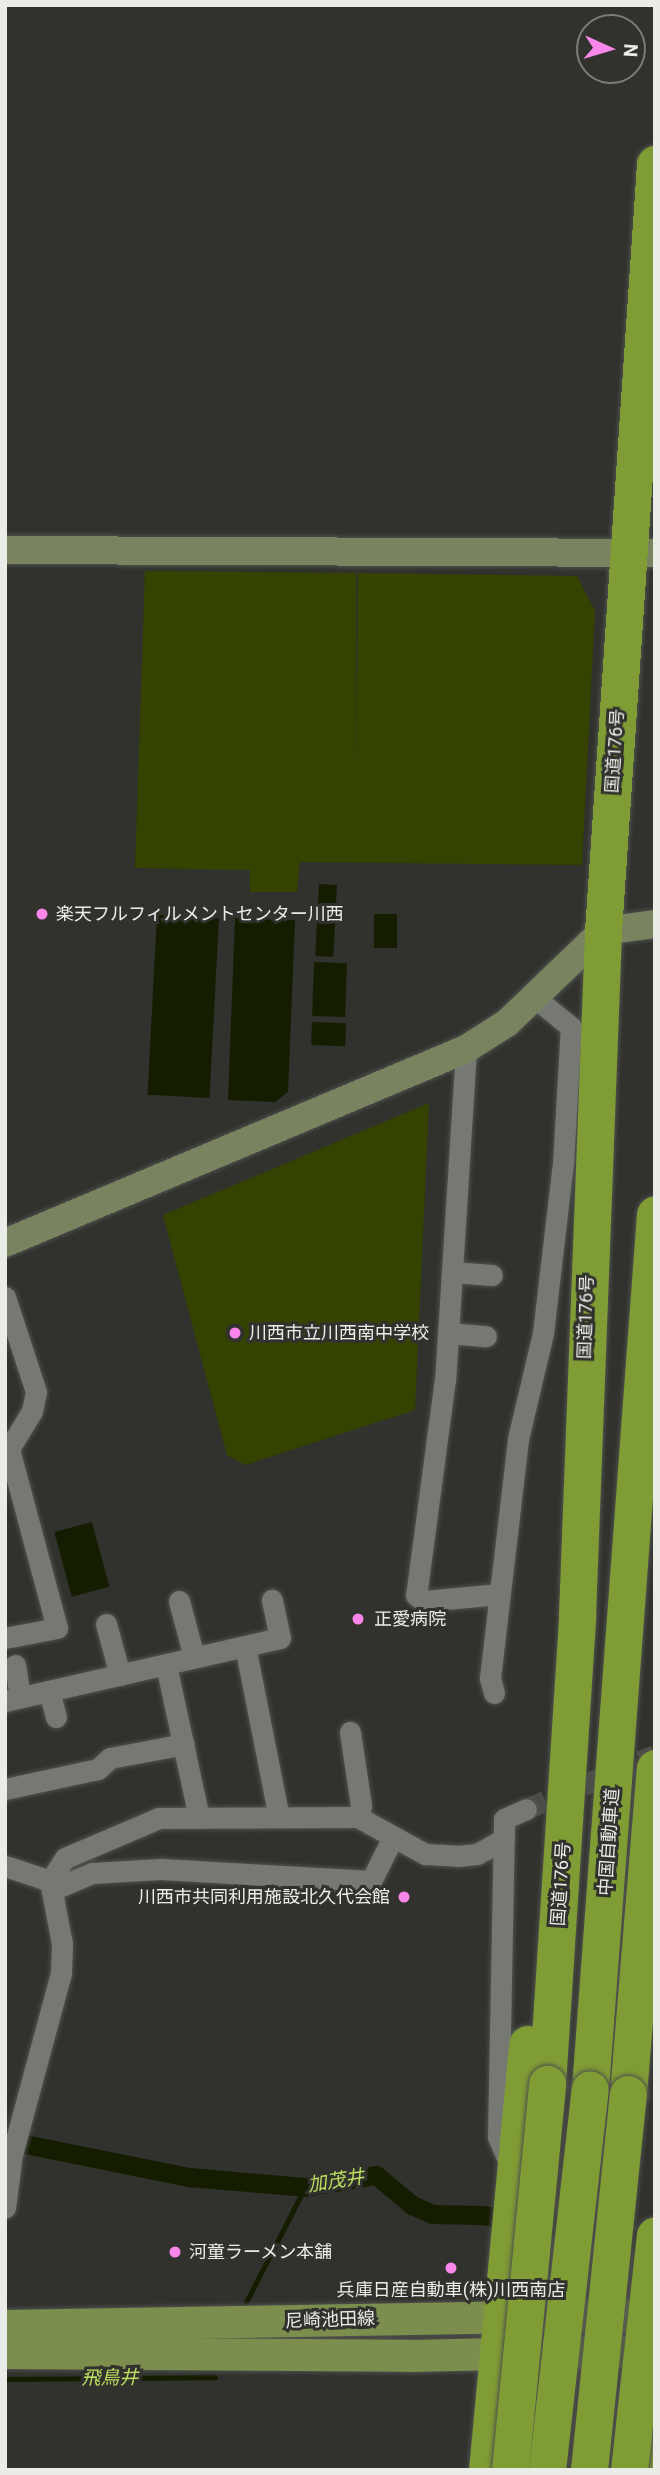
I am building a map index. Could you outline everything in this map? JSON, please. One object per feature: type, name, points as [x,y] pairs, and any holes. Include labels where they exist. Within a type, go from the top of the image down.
[{"type":"highway","name":"国道176号","points":[[510,2470],[547,2084],[577,1615],[588,1265],[630,928],[655,164]]},
{"type":"highway","name":"中国自動車道","points":[[547,2470],[590,2090],[655,1213]]},
{"type":"highway","points":[[487,2470],[540,1876],[553,1636],[588,1265]]},
{"type":"highway","points":[[589,2470],[628,2094],[655,1768]]},
{"type":"highway","points":[[629,2470],[655,2235]]},
{"type":"highway","points":[[653,2470],[655,2451]]},
{"type":"main road","name":"尼崎池田線","points":[[5,2326],[655,2315]]},
{"type":"main road","name":"尼崎池田線","points":[[5,2353],[655,2351]]},
{"type":"street","points":[[5,550],[641,553]]},
{"type":"street","points":[[5,1243],[466,1049],[507,1023],[534,997],[630,928]]},
{"type":"street","points":[[494,1693],[490,1678],[517,1439],[544,1333],[564,1164],[572,1027],[534,997]]},
{"type":"street","points":[[466,1049],[448,1333],[416,1595],[424,1601],[500,1594]]},
{"type":"street","points":[[452,1272],[492,1275]]},
{"type":"street","points":[[5,1297],[36,1392],[33,1411],[9,1449],[57,1628],[5,1638]]},
{"type":"street","points":[[448,1333],[486,1336]]},
{"type":"street","points":[[15,1665],[13,1699],[287,1635],[272,1600]]},
{"type":"street","points":[[179,1601],[194,1657]]},
{"type":"street","points":[[106,1624],[120,1675]]},
{"type":"street","points":[[245,1646],[263,1760],[279,1817]]},
{"type":"street","points":[[166,1665],[199,1817]]},
{"type":"street","points":[[49,1691],[56,1717]]},
{"type":"street","points":[[350,1732],[361,1806],[358,1817]]},
{"type":"street","points":[[5,1788],[98,1769],[110,1758],[184,1744]]},
{"type":"street","points":[[515,2176],[498,2137],[504,1819],[526,1809]]},
{"type":"street","points":[[5,2208],[12,2154],[61,1973],[52,1885],[65,1858],[159,1818],[358,1817],[425,1854],[477,1854],[504,1839]]},
{"type":"street","points":[[5,1866],[52,1885],[92,1872],[161,1869],[371,1881],[393,1837]]},
{"type":"green space","points":[[145,571],[356,573],[356,781],[358,573],[577,576],[595,611],[582,865],[300,862],[297,892],[250,892],[250,870],[135,868]]},
{"type":"green space","points":[[429,1103],[415,1410],[245,1465],[227,1455],[163,1215]]},
{"type":"shaded area","points":[[319,884],[337,885],[333,957],[315,956]]},
{"type":"shaded area","points":[[374,914],[397,914],[397,948],[374,948]]},
{"type":"shaded area","points":[[157,915],[219,918],[209,1098],[148,1095]]},
{"type":"shaded area","points":[[235,918],[295,920],[288,1092],[275,1102],[228,1100]]},
{"type":"shaded area","points":[[314,962],[347,963],[345,1017],[312,1016]]},
{"type":"shaded area","points":[[312,1022],[346,1023],[345,1046],[311,1045]]},
{"type":"shaded area","points":[[92,1522],[109,1587],[72,1597],[54,1532]]},
{"type":"waterway","name":"加茂井","points":[[5,2140],[189,2177],[305,2187],[376,2175],[412,2205],[432,2214],[482,2215],[655,2243]]},
{"type":"waterway","name":"飛鳥井","points":[[246,2302],[305,2187]]},
{"type":"waterway","name":"飛鳥井","points":[[5,2379],[215,2377]]},
{"type":"tunnel","points":[[526,1809],[655,1755]]},
{"type":"place","name":"楽天フルフィルメントセンター川西","points":[[42,914]]},
{"type":"place","name":"川西市立川西南中学校","points":[[235,1333]]},
{"type":"place","name":"正愛病院","points":[[358,1619]]},
{"type":"place","name":"川西市共同利用施設北久代会館","points":[[404,1897]]},
{"type":"place","name":"河童ラーメン本舗","points":[[175,2252]]},
{"type":"place","name":"兵庫日産自動車(株)川西南店","points":[[451,2268]]}]
